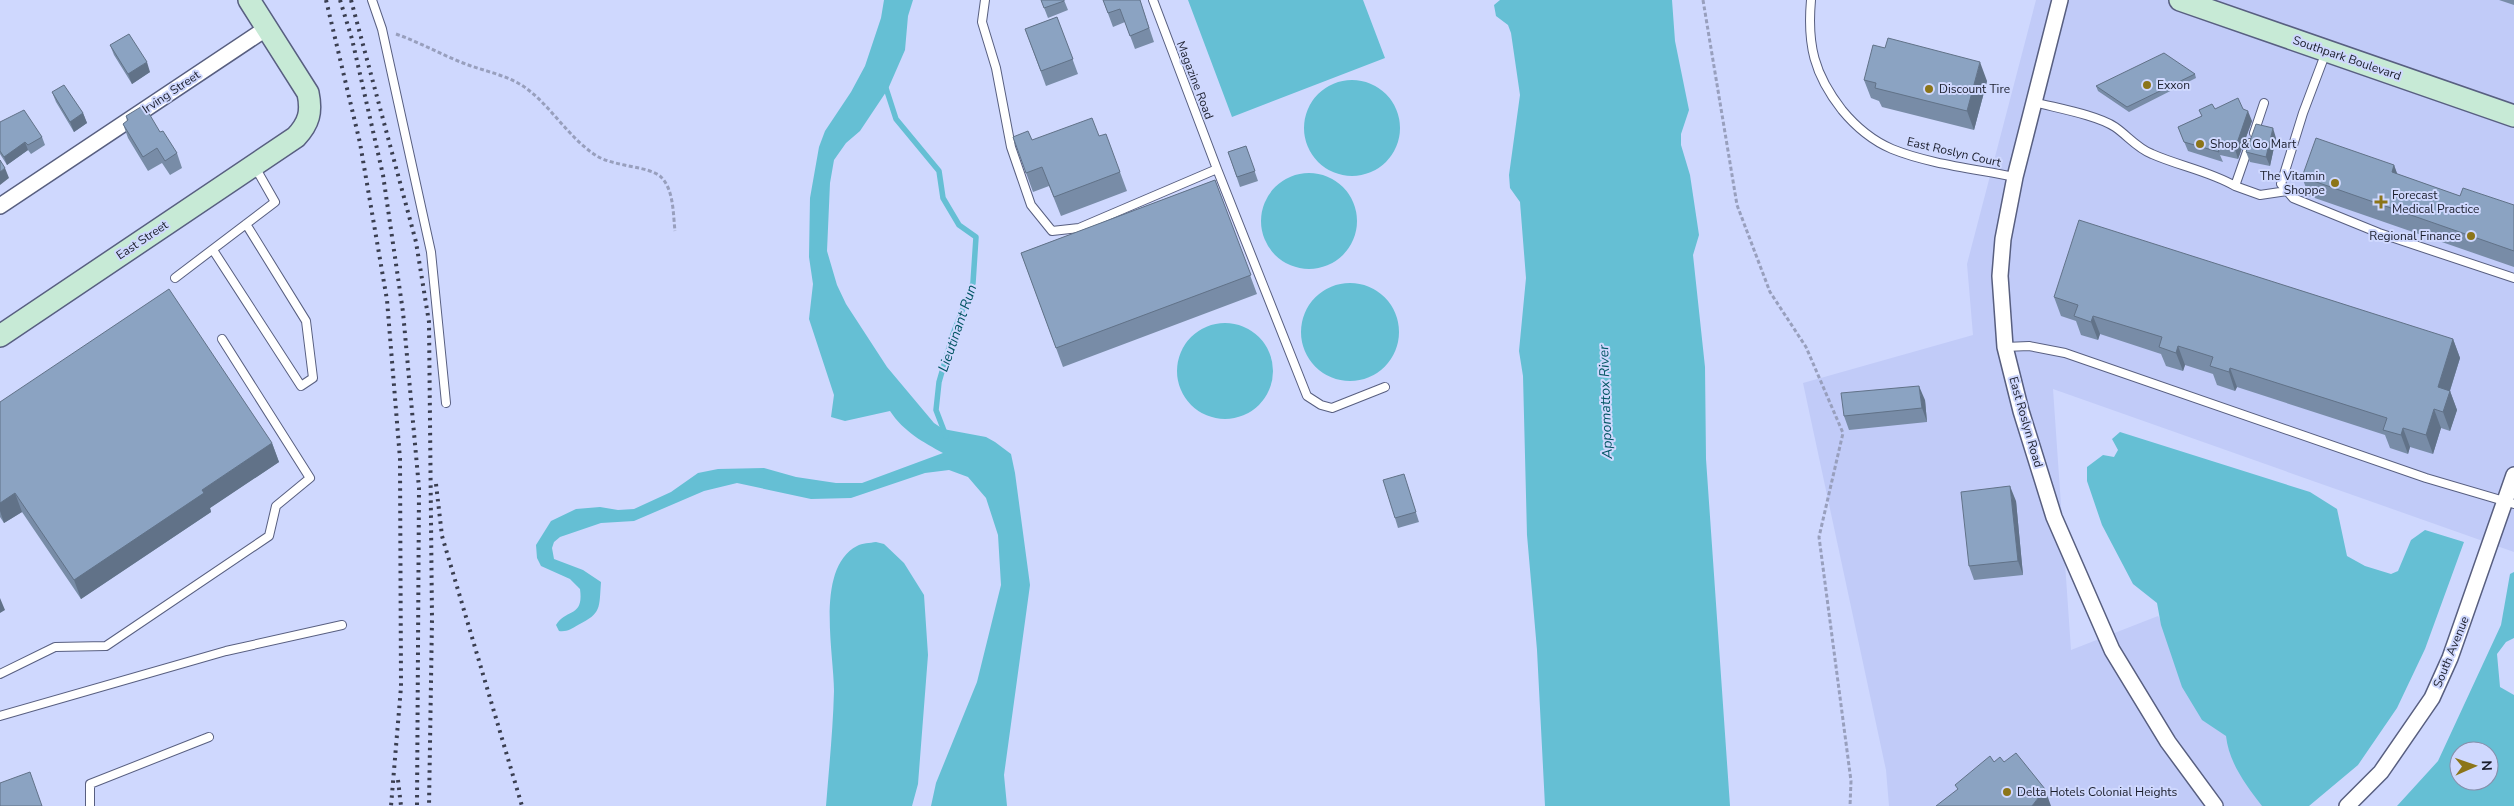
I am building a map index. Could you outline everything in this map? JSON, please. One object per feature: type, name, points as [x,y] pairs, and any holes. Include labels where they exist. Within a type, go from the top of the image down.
[{"type":"street","name":"East Street","points":[[0,336],[254,166],[305,128],[310,117],[311,105],[308,94],[249,0]]},
{"type":"street","name":"East Roslyn Road","points":[[2060,0],[2015,177],[2002,239],[2000,276],[2005,347],[2021,411],[2054,517],[2112,650],[2163,734],[2215,806]]},
{"type":"street","name":"Southpark Boulevard","points":[[2180,0],[2514,116]]},
{"type":"street","name":"Irving Street","points":[[0,206],[267,28]]},
{"type":"street","name":"South Avenue","points":[[2347,806],[2381,772],[2432,698],[2450,658],[2510,502],[2514,475]]},
{"type":"lane","points":[[372,0],[382,29],[431,252],[446,403]]},
{"type":"lane","points":[[985,0],[982,22],[996,68],[1011,147],[1032,205],[1052,231],[1079,228],[1217,169]]},
{"type":"lane","name":"Magazine Road","points":[[1153,0],[1217,169],[1307,396],[1321,405],[1332,408],[1384,387]]},
{"type":"lane","name":"East Roslyn Court","points":[[1811,0],[1810,35],[1816,68],[1830,94],[1860,130],[1880,143],[1905,154],[2015,177]]},
{"type":"lane","points":[[2326,50],[2303,113],[2281,184],[2286,191],[2293,198],[2379,233],[2514,278]]},
{"type":"lane","points":[[2034,102],[2115,128],[2140,148],[2154,155],[2218,177],[2235,186],[2260,195],[2286,191]]},
{"type":"lane","points":[[2235,186],[2264,103]]},
{"type":"lane","points":[[175,278],[275,202],[254,166]]},
{"type":"lane","points":[[213,250],[301,386],[313,378],[306,321],[246,224]]},
{"type":"lane","points":[[0,674],[56,647],[106,646],[269,536],[276,506],[310,478],[222,339]]},
{"type":"lane","points":[[2005,347],[2029,346],[2065,353],[2426,478],[2510,502]]},
{"type":"lane","points":[[0,716],[199,658],[342,625]]},
{"type":"lane","points":[[90,806],[90,784],[208,737]]},
{"type":"path","points":[[1703,0],[1737,205],[1770,292],[1806,347],[1843,433],[1819,538],[1851,781],[1850,806]]},
{"type":"path","points":[[382,29],[464,63],[504,75],[524,86],[552,111],[585,148],[598,157],[612,164],[650,170],[660,175],[667,183],[675,231]]},
{"type":"shaded area","points":[[2036,0],[2514,0],[2514,552],[2053,389],[2071,650],[2158,616],[2275,806],[1889,806],[1886,770],[1803,383],[1973,335],[1967,264]]},
{"type":"water","points":[[884,0],[913,0],[908,16],[905,50],[888,89],[860,131],[846,143],[834,160],[830,183],[827,251],[837,285],[846,304],[887,367],[934,423],[943,429],[986,437],[1011,454],[1030,585],[1004,775],[1007,806],[931,806],[936,783],[977,682],[1001,585],[998,535],[986,498],[968,477],[949,470],[925,473],[851,498],[811,499],[737,483],[704,491],[634,521],[601,523],[560,537],[554,542],[552,548],[554,559],[583,570],[601,582],[599,604],[595,613],[586,621],[564,631],[559,631],[556,625],[565,616],[577,609],[581,598],[580,589],[570,579],[541,566],[537,558],[536,545],[551,521],[576,509],[600,507],[618,510],[634,509],[671,492],[698,473],[718,469],[764,468],[796,477],[836,483],[862,483],[943,453],[908,431],[890,411],[845,421],[831,417],[834,395],[809,319],[813,284],[809,257],[810,198],[819,147],[825,131],[851,92],[865,66],[881,18]]},
{"type":"water","points":[[1188,0],[1363,0],[1385,58],[1232,117]]},
{"type":"water","name":"Appomattox River","points":[[1500,0],[1672,0],[1675,41],[1689,110],[1681,134],[1681,145],[1690,175],[1699,235],[1693,255],[1705,367],[1706,459],[1730,806],[1545,806],[1537,650],[1527,535],[1523,376],[1519,351],[1526,278],[1520,202],[1510,188],[1509,175],[1520,95],[1511,33],[1508,25],[1496,16],[1494,5]]},
{"type":"water","points":[[1352,80],[1370,84],[1386,94],[1396,110],[1400,128],[1396,146],[1386,162],[1370,172],[1352,176],[1334,172],[1318,162],[1308,146],[1304,128],[1308,110],[1318,94],[1334,84]]},
{"type":"water","points":[[1309,173],[1327,177],[1343,187],[1353,203],[1357,221],[1353,239],[1343,255],[1327,265],[1309,269],[1291,265],[1275,255],[1265,239],[1261,221],[1265,203],[1275,187],[1291,177]]},
{"type":"water","points":[[1350,283],[1369,287],[1385,297],[1395,313],[1399,332],[1395,351],[1385,367],[1369,377],[1350,381],[1331,377],[1315,367],[1305,351],[1301,332],[1305,313],[1315,297],[1331,287]]},
{"type":"water","points":[[1216,323],[1234,323],[1252,331],[1265,344],[1273,362],[1270,390],[1252,411],[1234,419],[1216,419],[1198,411],[1185,398],[1177,380],[1177,362],[1185,344],[1198,331]]},
{"type":"water","points":[[2120,432],[2310,492],[2337,509],[2347,556],[2365,566],[2391,574],[2398,571],[2411,540],[2425,530],[2464,542],[2425,649],[2397,708],[2358,765],[2309,806],[2262,806],[2244,782],[2234,764],[2226,736],[2202,720],[2182,687],[2161,625],[2157,603],[2133,584],[2102,525],[2087,481],[2087,467],[2103,455],[2114,457],[2118,450],[2112,439]]},
{"type":"water","points":[[876,542],[884,544],[904,563],[924,595],[928,655],[918,784],[912,806],[826,806],[834,691],[830,634],[831,592],[836,573],[844,557],[859,545]]},
{"type":"water","points":[[2514,572],[2514,638],[2506,642],[2497,654],[2500,687],[2514,695],[2514,806],[2397,806],[2438,761],[2501,625],[2510,574]]},
{"type":"building","points":[[1041,0],[1064,0],[1064,1],[1044,8]]},
{"type":"building","points":[[1103,0],[1140,0],[1149,28],[1130,36],[1120,9],[1108,13]]},
{"type":"building","points":[[1057,17],[1073,59],[1041,71],[1025,29]]},
{"type":"building","points":[[129,34],[147,62],[128,74],[110,45]]},
{"type":"building","points":[[1888,38],[1980,62],[1967,111],[1875,88],[1876,83],[1864,80],[1873,45],[1885,48]]},
{"type":"building","name":"Exxon","points":[[2164,53],[2195,74],[2127,107],[2096,86]]},
{"type":"building","points":[[64,85],[83,113],[70,122],[52,92]]},
{"type":"building","points":[[2238,98],[2243,109],[2248,111],[2235,149],[2216,144],[2219,152],[2184,142],[2178,127],[2202,116],[2199,110],[2212,104],[2215,109]]},
{"type":"building","points":[[144,105],[160,132],[163,131],[177,153],[165,161],[157,148],[143,157],[123,124],[128,120],[126,116]]},
{"type":"building","points":[[24,110],[42,137],[28,145],[25,142],[4,157],[0,151],[0,122]]},
{"type":"building","points":[[1092,118],[1099,136],[1106,134],[1120,172],[1054,197],[1042,167],[1026,173],[1013,137],[1028,131],[1032,140]]},
{"type":"building","points":[[2256,124],[2273,128],[2266,157],[2246,152]]},
{"type":"building","points":[[2316,138],[2394,165],[2392,172],[2460,196],[2463,188],[2514,205],[2514,251],[2302,177]]},
{"type":"building","points":[[1246,146],[1255,171],[1237,177],[1228,152]]},
{"type":"building","points":[[0,160],[5,168],[0,172]]},
{"type":"building","points":[[1215,180],[1251,275],[1056,348],[1021,253]]},
{"type":"building","points":[[2079,220],[2453,339],[2438,387],[2450,391],[2443,412],[2434,409],[2426,435],[2403,428],[2401,435],[2383,430],[2387,418],[2230,368],[2229,372],[2210,366],[2213,357],[2178,346],[2176,353],[2159,347],[2162,337],[2093,316],[2091,322],[2074,316],[2078,305],[2054,297]]},
{"type":"building","points":[[169,289],[272,443],[202,490],[204,493],[74,580],[15,493],[0,503],[0,402]]},
{"type":"building","points":[[1919,386],[1922,408],[1844,416],[1841,393]]},
{"type":"building","points":[[1404,474],[1416,512],[1395,518],[1383,480]]},
{"type":"building","points":[[2010,486],[2018,561],[1969,566],[1961,492]]},
{"type":"building","points":[[2016,753],[2045,789],[2032,806],[1936,806],[1958,789],[1955,785],[1990,756],[1994,762],[2000,757],[2004,762]]},
{"type":"building","points":[[30,772],[42,806],[0,806],[0,783]]},
{"type":"waterway","name":"Lieutinant Run","points":[[885,85],[896,119],[939,171],[943,198],[959,225],[976,237],[973,283],[953,334],[939,382],[936,410],[946,436]]},
{"type":"railway","points":[[326,0],[360,143],[387,300],[400,459],[401,687],[391,806]]},
{"type":"railway","points":[[340,0],[352,39],[383,175],[403,312],[419,488],[417,806]]},
{"type":"railway","points":[[351,0],[416,242],[429,322],[432,619],[429,806]]},
{"type":"railway","points":[[436,484],[442,536],[522,806]]},
{"type":"railway","points":[[398,780],[401,806]]},
{"type":"place","name":"Exxon","points":[[2147,85]]},
{"type":"place","name":"Discount Tire","points":[[1929,89]]},
{"type":"place","name":"Shop & Go Mart","points":[[2200,144]]},
{"type":"place","name":"The Vitamin Shoppe","points":[[2335,183]]},
{"type":"place","name":"Forecast Medical Practice","points":[[2381,202]]},
{"type":"place","name":"Regional Finance","points":[[2471,236]]},
{"type":"place","name":"Delta Hotels Colonial Heights","points":[[2007,792]]}]
